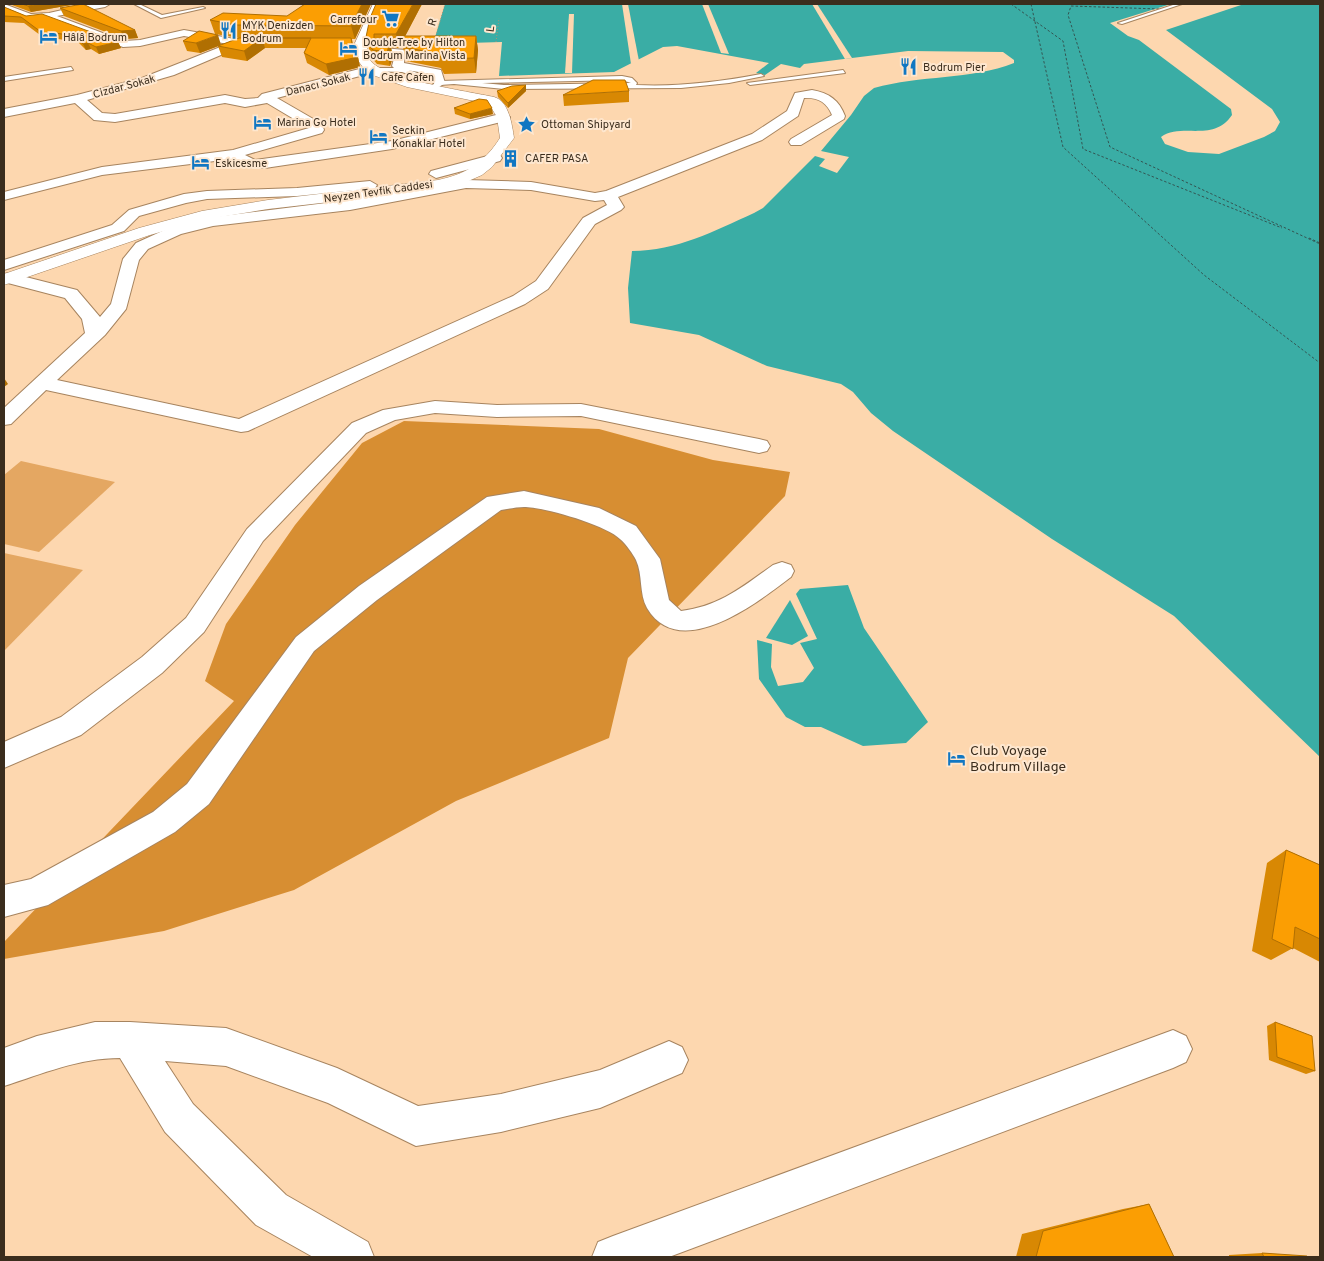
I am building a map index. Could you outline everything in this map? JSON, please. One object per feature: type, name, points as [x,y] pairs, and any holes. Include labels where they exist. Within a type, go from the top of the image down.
[{"type":"main road","points":[[378,4],[359,46],[363,59],[371,70],[494,101],[504,117],[507,138],[495,158]]},
{"type":"street","points":[[6,20],[30,18],[91,5],[105,4]]},
{"type":"street","points":[[4,7],[30,18]]},
{"type":"street","points":[[46,15],[123,44],[140,43],[184,33],[240,43],[279,43]]},
{"type":"street","name":"Cizdar Sokak","points":[[4,113],[78,99],[170,73],[240,43]]},
{"type":"street","points":[[359,46],[386,48],[401,52],[398,66],[418,66],[437,72],[436,85]]},
{"type":"street","name":"Danacı Sokak","points":[[266,97],[371,70]]},
{"type":"street","points":[[4,419],[94,334],[120,305],[131,259],[142,246],[175,231],[212,221],[350,205],[466,184],[512,185],[595,197],[609,195],[757,137],[793,113],[799,96],[806,93],[818,94],[833,105],[839,116],[796,142]]},
{"type":"street","points":[[4,196],[102,171],[234,154],[317,130],[317,126],[266,97],[262,101],[250,103],[225,99],[106,118],[99,117],[78,99]]},
{"type":"street","points":[[234,154],[253,164],[265,164],[392,145],[504,117]]},
{"type":"street","points":[[6,274],[118,228],[134,213],[184,199],[207,195],[297,192],[384,183],[457,170],[495,158]]},
{"type":"street","points":[[41,383],[241,426],[519,300],[542,285],[589,221],[616,207],[609,195]]},
{"type":"street","points":[[6,274],[71,294],[91,318],[94,334]]},
{"type":"street","points":[[4,755],[71,726],[152,665],[195,625],[255,535],[359,428],[390,414],[435,407],[497,411],[581,410],[759,446]]},
{"type":"street","points":[[4,901],[36,894],[164,822],[198,794],[305,644],[368,593],[495,504],[524,499],[591,514],[628,532],[648,559],[657,603],[667,616],[679,622],[702,618],[737,604],[782,571]]},
{"type":"street","points":[[4,1067],[37,1055],[95,1040],[130,1040],[226,1047],[337,1087],[416,1126],[501,1113],[600,1089],[669,1060]]},
{"type":"street","points":[[130,1040],[179,1118],[271,1210],[353,1257]]},
{"type":"street","points":[[613,1257],[1173,1049]]},
{"type":"lane","points":[[136,4],[166,17],[203,8]]},
{"type":"lane","points":[[1120,22],[1180,4]]},
{"type":"lane","points":[[4,79],[71,69]]},
{"type":"lane","points":[[436,85],[454,82],[504,87],[632,86],[655,88],[760,83],[843,72]]},
{"type":"lane","points":[[718,84],[761,76]]},
{"type":"path","name":"R","points":[[433,44],[445,4]]},
{"type":"path","name":"L","points":[[496,42],[499,18]]},
{"type":"shaded area","points":[[404,421],[599,429],[713,460],[790,472],[785,496],[628,658],[609,738],[456,801],[294,890],[164,931],[4,959],[4,942],[234,701],[205,681],[226,624],[295,525],[362,443]]},
{"type":"shaded area","points":[[21,461],[115,482],[39,552],[4,544],[4,475]]},
{"type":"shaded area","points":[[4,553],[83,570],[4,651]]},
{"type":"water","points":[[445,4],[1171,4],[1110,23],[1128,36],[1139,40],[1231,109],[1232,115],[1216,128],[1178,131],[1161,137],[1165,144],[1188,152],[1219,154],[1264,137],[1275,131],[1280,122],[1272,109],[1166,30],[1244,4],[1320,4],[1320,757],[1174,616],[1052,539],[893,431],[871,413],[853,392],[841,384],[767,366],[699,335],[630,323],[628,288],[632,251],[664,248],[680,244],[754,213],[763,208],[815,156],[825,159],[819,166],[837,173],[849,157],[821,151],[864,96],[874,88],[909,81],[980,72],[1014,63],[1014,60],[1003,52],[908,51],[804,64],[800,68],[781,64],[765,75],[756,73],[769,63],[677,46],[663,47],[614,72],[499,76],[502,42],[433,44]]},
{"type":"water","points":[[848,585],[864,628],[928,722],[906,743],[863,746],[821,727],[805,727],[786,717],[759,679],[757,640],[772,644],[771,667],[778,686],[803,682],[814,668],[800,643],[817,639],[796,594],[800,589]]},
{"type":"water","points":[[790,600],[808,636],[792,645],[766,638]]},
{"type":"pier","points":[[622,4],[628,4],[639,61],[631,64]]},
{"type":"pier","points":[[702,4],[708,4],[729,54],[721,53]]},
{"type":"pier","points":[[812,4],[817,4],[852,58],[845,59]]},
{"type":"pier","points":[[569,14],[574,14],[572,73],[565,73]]},
{"type":"building","points":[[22,4],[41,4],[28,6]]},
{"type":"building","points":[[83,4],[135,30],[121,31],[60,8]]},
{"type":"building","points":[[305,4],[362,4],[351,26],[236,25],[210,20],[223,13],[287,16]]},
{"type":"building","points":[[376,4],[413,4],[396,34],[374,34],[374,40],[390,43],[387,52],[373,50],[367,43],[366,37],[370,18]]},
{"type":"building","points":[[4,7],[26,16],[42,14],[118,42],[96,47],[88,43],[83,44],[75,36],[55,33],[45,35],[21,17],[4,16]]},
{"type":"building","points":[[199,31],[218,35],[196,43],[183,41]]},
{"type":"building","points":[[404,36],[476,36],[474,58],[442,59],[439,54],[403,47]]},
{"type":"building","points":[[239,38],[262,38],[244,51],[218,46]]},
{"type":"building","points":[[311,38],[351,38],[353,49],[358,57],[326,64],[304,53]]},
{"type":"building","points":[[593,80],[625,80],[629,91],[563,95]]},
{"type":"building","points":[[526,85],[508,103],[497,91],[512,86]]},
{"type":"building","points":[[479,99],[487,100],[492,108],[470,114],[454,108]]},
{"type":"building","points":[[1286,850],[1320,865],[1320,939],[1295,927],[1293,949],[1272,939]]},
{"type":"building","points":[[1275,1022],[1312,1036],[1315,1071],[1277,1057]]},
{"type":"building","points":[[1149,1204],[1174,1257],[1036,1257],[1043,1231]]},
{"type":"building","points":[[1262,1253],[1307,1256],[1308,1257],[1264,1257]]},
{"type":"ferry route","points":[[1011,4],[1035,21]]},
{"type":"ferry route","points":[[1031,4],[1035,21]]},
{"type":"ferry route","points":[[1159,9],[1071,6],[1068,15],[1110,147],[1320,244]]},
{"type":"ferry route","points":[[1035,21],[1063,41],[1083,149],[1282,228]]},
{"type":"ferry route","points":[[1035,21],[1063,147],[1204,275],[1320,363]]},
{"type":"ferry route","points":[[1309,238],[1320,243]]},
{"type":"place","name":"Carrefour","points":[[391,19]]},
{"type":"place","name":"MYK Denizden Bodrum","points":[[228,31]]},
{"type":"place","name":"Hâlâ Bodrum","points":[[49,37]]},
{"type":"place","name":"DoubleTree by Hilton Bodrum Marina Vista","points":[[349,48]]},
{"type":"place","name":"Bodrum Pier","points":[[909,67]]},
{"type":"place","name":"Cafe Cafen","points":[[367,77]]},
{"type":"place","name":"Marina Go Hotel","points":[[263,122]]},
{"type":"place","name":"Ottoman Shipyard","points":[[527,124]]},
{"type":"place","name":"Seckin Konaklar Hotel","points":[[378,136]]},
{"type":"place","name":"CAFER PASA","points":[[511,158]]},
{"type":"place","name":"Eskicesme","points":[[201,163]]},
{"type":"place","name":"Club Voyage Bodrum Village","points":[[956,758]]}]
